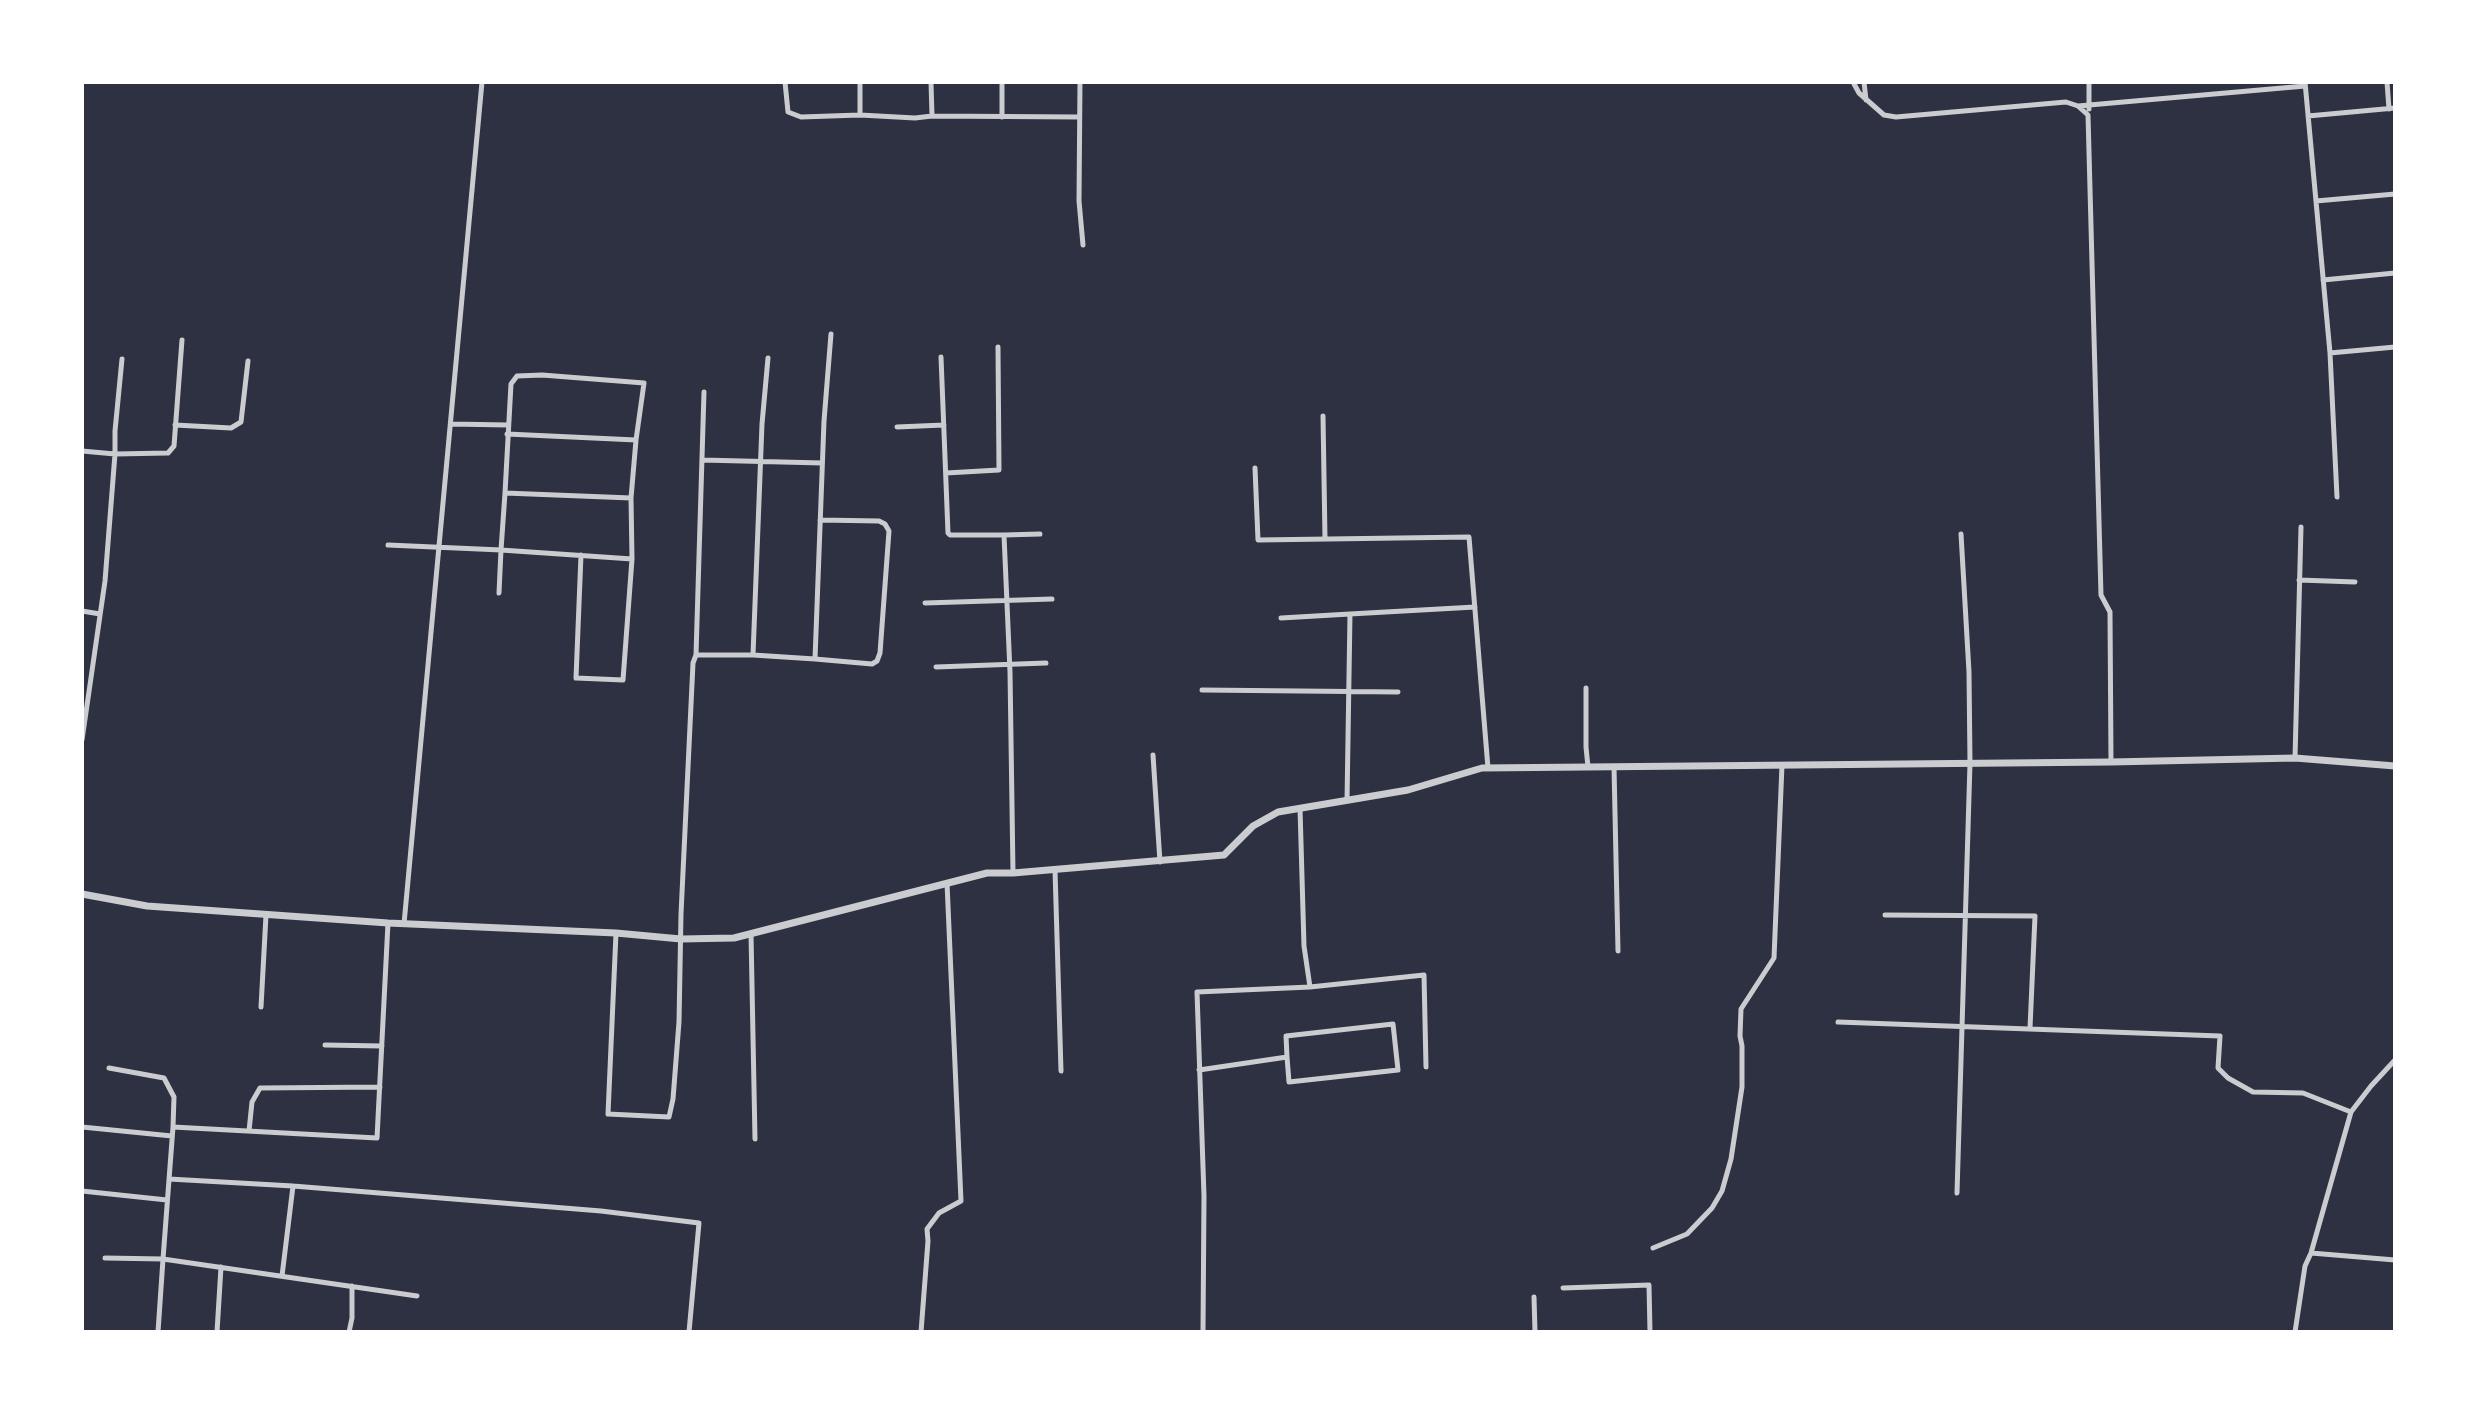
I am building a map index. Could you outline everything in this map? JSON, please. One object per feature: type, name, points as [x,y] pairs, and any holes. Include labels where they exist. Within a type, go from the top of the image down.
[{"type":"street","points":[[404,924],[482,82]]},
{"type":"street","points":[[785,82],[788,112],[801,117],[1079,117]]},
{"type":"street","points":[[860,82],[860,115]]},
{"type":"street","points":[[931,82],[932,116]]},
{"type":"street","points":[[1002,82],[1002,117]]},
{"type":"street","points":[[1080,82],[1079,201],[1083,245]]},
{"type":"street","points":[[1853,82],[1859,93],[1884,115],[1896,117],[2066,102],[2089,106],[2305,84],[2330,353],[2337,497]]},
{"type":"street","points":[[1864,82],[1866,100]]},
{"type":"street","points":[[2088,82],[2101,595],[2110,612],[2111,762]]},
{"type":"street","points":[[2308,116],[2392,109],[2387,82]]},
{"type":"street","points":[[2078,106],[2088,115],[2089,122]]},
{"type":"street","points":[[2316,201],[2395,194]]},
{"type":"street","points":[[2323,280],[2395,273]]},
{"type":"street","points":[[815,659],[822,463],[831,334]]},
{"type":"street","points":[[82,452],[168,453],[174,446],[182,340]]},
{"type":"street","points":[[946,473],[999,470],[998,347]]},
{"type":"street","points":[[2330,353],[2395,347]]},
{"type":"street","points":[[941,357],[950,535],[1040,534]]},
{"type":"street","points":[[753,655],[768,358]]},
{"type":"street","points":[[82,740],[100,614],[116,454],[115,431],[122,359]]},
{"type":"street","points":[[176,425],[231,428],[241,422],[248,361]]},
{"type":"street","points":[[499,593],[511,384],[517,376],[644,383],[631,498],[632,559],[623,680],[576,678],[581,555]]},
{"type":"street","points":[[616,933],[608,1114],[669,1117],[679,1022],[693,663],[696,655],[704,392]]},
{"type":"street","points":[[1323,416],[1325,539]]},
{"type":"street","points":[[451,424],[508,425]]},
{"type":"street","points":[[897,427],[944,425]]},
{"type":"street","points":[[507,434],[636,440]]},
{"type":"street","points":[[702,460],[822,463]]},
{"type":"street","points":[[1255,468],[1258,540],[1469,537],[1488,768]]},
{"type":"street","points":[[505,493],[631,498]]},
{"type":"street","points":[[696,655],[753,655],[872,664],[877,661],[880,653],[889,531],[885,524],[879,521],[820,520]]},
{"type":"street","points":[[2295,758],[2301,527]]},
{"type":"street","points":[[1957,1193],[1970,763],[1969,672],[1961,534]]},
{"type":"street","points":[[1004,535],[1010,664],[1013,873]]},
{"type":"street","points":[[388,545],[632,559]]},
{"type":"street","points":[[2300,580],[2355,582]]},
{"type":"street","points":[[925,603],[1052,599]]},
{"type":"street","points":[[1281,618],[1475,607]]},
{"type":"street","points":[[82,611],[100,614]]},
{"type":"street","points":[[1347,801],[1350,614]]},
{"type":"street","points":[[936,667],[1046,663]]},
{"type":"street","points":[[1586,688],[1588,767]]},
{"type":"street","points":[[1202,690],[1398,692]]},
{"type":"street","points":[[1153,755],[1160,862]]},
{"type":"street","points":[[82,894],[147,906],[266,915],[616,933],[681,939],[734,938],[987,873],[1055,870],[1224,855],[1253,826],[1278,812],[1408,790],[1488,768],[2295,758],[2395,766]]},
{"type":"street","points":[[1653,1248],[1687,1234],[1712,1209],[1723,1191],[1731,1159],[1742,1087],[1741,1009],[1774,958],[1782,765]]},
{"type":"street","points":[[1614,767],[1618,951]]},
{"type":"street","points":[[1300,808],[1304,946],[1310,987]]},
{"type":"street","points":[[1055,870],[1061,1071]]},
{"type":"street","points":[[921,1332],[927,1229],[939,1213],[961,1200],[947,883]]},
{"type":"street","points":[[261,1007],[266,915]]},
{"type":"street","points":[[1885,915],[2035,916],[2029,1028]]},
{"type":"street","points":[[173,1127],[377,1138],[388,923]]},
{"type":"street","points":[[751,934],[755,1139]]},
{"type":"street","points":[[1203,1332],[1204,1196],[1197,992],[1310,987],[1424,975],[1426,1067]]},
{"type":"street","points":[[1838,1022],[2220,1036],[2218,1068],[2228,1079],[2253,1092],[2302,1093],[2351,1112]]},
{"type":"street","points":[[1393,1024],[1398,1070],[1289,1082],[1287,1057],[1286,1036],[1393,1024]]},
{"type":"street","points":[[325,1045],[382,1046]]},
{"type":"street","points":[[1199,1070],[1287,1057]]},
{"type":"street","points":[[2295,1332],[2305,1266],[2311,1254],[2351,1112],[2395,1060]]},
{"type":"street","points":[[109,1068],[164,1079],[174,1097],[158,1332]]},
{"type":"street","points":[[249,1131],[252,1102],[260,1088],[380,1087]]},
{"type":"street","points":[[82,1127],[172,1136]]},
{"type":"street","points":[[169,1179],[293,1186],[626,1215],[641,1214],[699,1223],[689,1332]]},
{"type":"street","points":[[282,1276],[293,1186]]},
{"type":"street","points":[[82,1191],[167,1200]]},
{"type":"street","points":[[2311,1254],[2395,1260]]},
{"type":"street","points":[[106,1258],[163,1258],[416,1296]]},
{"type":"street","points":[[217,1332],[221,1267]]},
{"type":"street","points":[[1563,1288],[1649,1285],[1650,1332]]},
{"type":"street","points":[[349,1332],[352,1286]]},
{"type":"street","points":[[1534,1297],[1535,1332]]}]
